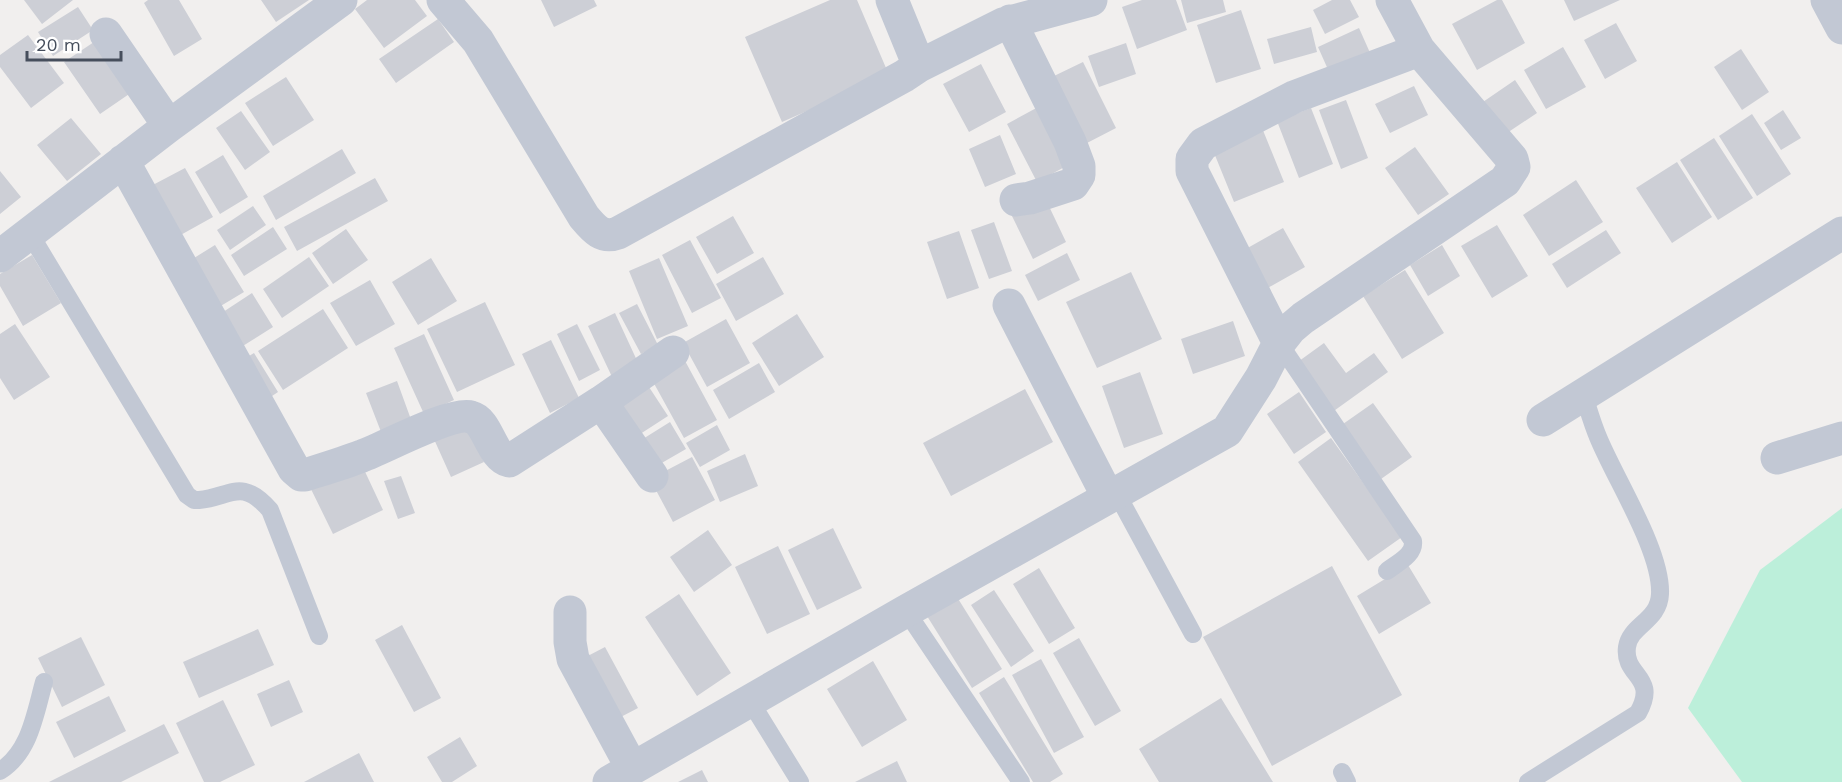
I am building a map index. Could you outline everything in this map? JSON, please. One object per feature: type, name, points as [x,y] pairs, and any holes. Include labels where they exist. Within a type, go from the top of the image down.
[{"type":"street","points":[[0,256],[123,161],[341,0]]},
{"type":"street","points":[[443,0],[478,41],[584,217],[596,231],[605,235],[618,233],[894,82],[919,66],[1010,21],[1090,0]]},
{"type":"street","points":[[892,0],[919,66]]},
{"type":"street","points":[[570,612],[570,642],[573,659],[620,775],[1227,431],[1261,378],[1279,343],[1290,329],[1505,181],[1514,167],[1512,159],[1419,50],[1392,0]]},
{"type":"street","points":[[1827,0],[1842,28]]},
{"type":"street","points":[[1010,21],[1070,142],[1080,171],[1073,184],[1030,198],[1016,200]]},
{"type":"street","points":[[106,34],[170,126]]},
{"type":"street","points":[[1279,343],[1191,171],[1192,159],[1203,144],[1294,97],[1419,50]]},
{"type":"street","points":[[123,161],[285,454],[294,469],[301,475],[363,456],[442,422],[466,416],[478,421],[500,456],[509,461],[673,352]]},
{"type":"street","points":[[1543,420],[1842,233]]},
{"type":"street","points":[[1009,305],[1112,495]]},
{"type":"street","points":[[601,402],[652,476]]},
{"type":"street","points":[[1777,458],[1842,438]]},
{"type":"lane","points":[[30,234],[187,495],[194,500],[199,500],[238,490],[262,502],[270,510],[319,636]]},
{"type":"lane","points":[[1279,343],[1413,541],[1414,547],[1409,554],[1387,571]]},
{"type":"lane","points":[[1528,782],[1638,713],[1644,700],[1645,688],[1627,659],[1628,640],[1658,608],[1660,595],[1659,579],[1652,553],[1598,436],[1583,393]]},
{"type":"lane","points":[[1112,495],[1193,634]]},
{"type":"lane","points":[[906,611],[1021,782]]},
{"type":"lane","points":[[0,771],[18,755],[31,730],[44,682]]},
{"type":"lane","points":[[750,701],[800,782]]},
{"type":"green space","points":[[1842,508],[1842,782],[1742,782],[1688,708],[1760,570]]},
{"type":"building","points":[[24,0],[73,0],[42,24]]},
{"type":"building","points":[[148,0],[179,0],[202,39],[174,56],[144,3]]},
{"type":"building","points":[[261,0],[309,0],[276,22]]},
{"type":"building","points":[[367,0],[415,0],[427,16],[384,48],[355,9]]},
{"type":"building","points":[[541,0],[594,0],[597,6],[554,27]]},
{"type":"building","points":[[830,0],[857,0],[889,75],[782,122],[745,37]]},
{"type":"building","points":[[1142,0],[1176,0],[1187,30],[1137,49],[1122,7]]},
{"type":"building","points":[[1181,0],[1223,0],[1226,12],[1187,23]]},
{"type":"building","points":[[1332,0],[1350,0],[1359,17],[1325,34],[1313,10]]},
{"type":"building","points":[[1497,0],[1502,0],[1525,43],[1477,70],[1452,24]]},
{"type":"building","points":[[1564,0],[1620,0],[1574,21]]},
{"type":"building","points":[[78,7],[93,30],[53,56],[38,32]]},
{"type":"building","points":[[1241,10],[1261,69],[1216,83],[1197,25]]},
{"type":"building","points":[[438,19],[454,42],[396,83],[379,59]]},
{"type":"building","points":[[1616,23],[1637,61],[1605,79],[1584,40]]},
{"type":"building","points":[[1311,27],[1317,52],[1274,64],[1267,39]]},
{"type":"building","points":[[1359,28],[1371,55],[1330,74],[1318,47]]},
{"type":"building","points":[[28,35],[64,83],[31,108],[0,67],[0,55]]},
{"type":"building","points":[[100,38],[135,90],[100,114],[64,62]]},
{"type":"building","points":[[1126,43],[1136,74],[1099,87],[1088,56]]},
{"type":"building","points":[[1563,47],[1586,87],[1546,109],[1524,70]]},
{"type":"building","points":[[1741,49],[1769,92],[1742,110],[1714,67]]},
{"type":"building","points":[[1083,62],[1116,128],[1087,143],[1054,76]]},
{"type":"building","points":[[981,64],[1006,112],[969,132],[943,84]]},
{"type":"building","points":[[286,77],[314,120],[273,146],[245,103]]},
{"type":"building","points":[[1515,80],[1537,113],[1501,137],[1480,104]]},
{"type":"building","points":[[1414,86],[1428,115],[1390,133],[1375,104]]},
{"type":"building","points":[[1346,100],[1368,158],[1341,169],[1319,110]]},
{"type":"building","points":[[1040,106],[1070,164],[1037,182],[1007,124]]},
{"type":"building","points":[[1311,108],[1333,164],[1299,178],[1277,121]]},
{"type":"building","points":[[1783,110],[1801,138],[1781,150],[1764,123]]},
{"type":"building","points":[[241,111],[270,152],[245,170],[216,128]]},
{"type":"building","points":[[1752,114],[1791,174],[1757,196],[1719,136]]},
{"type":"building","points":[[71,118],[101,154],[67,181],[37,145]]},
{"type":"building","points":[[1260,123],[1284,182],[1234,202],[1210,143]]},
{"type":"building","points":[[1000,135],[1016,174],[985,187],[969,149]]},
{"type":"building","points":[[1714,138],[1753,198],[1718,220],[1680,160]]},
{"type":"building","points":[[1415,147],[1449,194],[1418,215],[1385,168]]},
{"type":"building","points":[[342,149],[356,173],[276,220],[263,196]]},
{"type":"building","points":[[223,155],[248,197],[220,214],[195,172]]},
{"type":"building","points":[[1677,162],[1712,217],[1672,243],[1636,188]]},
{"type":"building","points":[[185,168],[213,217],[177,237],[149,187]]},
{"type":"building","points":[[0,171],[21,197],[0,214]]},
{"type":"building","points":[[375,178],[388,201],[297,251],[284,227]]},
{"type":"building","points":[[1576,180],[1603,222],[1549,256],[1523,215]]},
{"type":"building","points":[[1046,200],[1066,242],[1033,259],[1012,216]]},
{"type":"building","points":[[253,206],[266,225],[230,250],[217,230]]},
{"type":"building","points":[[733,216],[754,253],[717,274],[696,237]]},
{"type":"building","points":[[994,222],[1012,271],[989,279],[971,230]]},
{"type":"building","points":[[1497,225],[1528,276],[1492,298],[1461,246]]},
{"type":"building","points":[[273,227],[287,249],[244,276],[231,255]]},
{"type":"building","points":[[1283,228],[1305,267],[1266,289],[1244,250]]},
{"type":"building","points":[[346,229],[368,260],[333,284],[312,253]]},
{"type":"building","points":[[1606,230],[1621,253],[1567,288],[1552,264]]},
{"type":"building","points":[[959,231],[979,288],[947,299],[927,242]]},
{"type":"building","points":[[690,240],[721,298],[692,313],[662,255]]},
{"type":"building","points":[[215,245],[244,292],[214,310],[186,263]]},
{"type":"building","points":[[1442,245],[1460,276],[1428,296],[1410,265]]},
{"type":"building","points":[[1067,253],[1080,280],[1038,301],[1025,275]]},
{"type":"building","points":[[32,255],[61,303],[23,326],[0,286],[0,274]]},
{"type":"building","points":[[309,257],[329,286],[282,318],[263,289]]},
{"type":"building","points":[[763,257],[784,294],[736,321],[716,284]]},
{"type":"building","points":[[431,258],[457,301],[418,325],[392,282]]},
{"type":"building","points":[[659,258],[688,326],[657,339],[629,271]]},
{"type":"building","points":[[1405,270],[1444,333],[1402,359],[1363,296]]},
{"type":"building","points":[[1131,272],[1162,339],[1097,368],[1066,302]]},
{"type":"building","points":[[370,280],[395,324],[356,346],[330,303]]},
{"type":"building","points":[[252,293],[273,327],[238,349],[217,316]]},
{"type":"building","points":[[485,302],[515,365],[457,392],[427,329]]},
{"type":"building","points":[[637,304],[658,345],[641,354],[619,313]]},
{"type":"building","points":[[323,309],[348,348],[283,390],[258,351]]},
{"type":"building","points":[[615,313],[640,367],[613,379],[588,326]]},
{"type":"building","points":[[797,314],[824,357],[779,386],[752,343]]},
{"type":"building","points":[[726,319],[750,363],[707,387],[683,343]]},
{"type":"building","points":[[1233,321],[1245,356],[1193,374],[1181,339]]},
{"type":"building","points":[[15,324],[50,377],[14,400],[0,378],[0,334]]},
{"type":"building","points":[[577,324],[600,370],[579,381],[557,334]]},
{"type":"building","points":[[424,334],[454,400],[424,414],[394,348]]},
{"type":"building","points":[[551,340],[579,398],[550,413],[522,354]]},
{"type":"building","points":[[1324,343],[1346,373],[1374,353],[1388,372],[1331,413],[1295,364]]},
{"type":"building","points":[[254,353],[278,392],[263,402],[239,362]]},
{"type":"building","points":[[684,359],[717,420],[684,438],[651,378]]},
{"type":"building","points":[[759,363],[775,392],[729,419],[713,390]]},
{"type":"building","points":[[1140,372],[1163,434],[1124,448],[1102,386]]},
{"type":"building","points":[[397,381],[413,425],[383,437],[366,393]]},
{"type":"building","points":[[647,384],[668,416],[634,438],[613,406]]},
{"type":"building","points":[[1025,389],[1053,442],[951,496],[923,443]]},
{"type":"building","points":[[1299,392],[1326,432],[1294,454],[1267,414]]},
{"type":"building","points":[[1373,403],[1412,457],[1381,479],[1343,424]]},
{"type":"building","points":[[465,422],[484,462],[451,477],[433,437]]},
{"type":"building","points":[[670,422],[686,449],[653,468],[638,442]]},
{"type":"building","points":[[717,425],[730,450],[700,467],[686,443]]},
{"type":"building","points":[[1331,438],[1402,537],[1368,561],[1298,462]]},
{"type":"building","points":[[745,454],[758,486],[720,502],[707,471]]},
{"type":"building","points":[[692,457],[715,500],[673,522],[650,479]]},
{"type":"building","points":[[360,461],[383,510],[333,534],[309,485]]},
{"type":"building","points":[[401,476],[415,513],[398,519],[384,481]]},
{"type":"building","points":[[833,528],[862,588],[817,610],[788,550]]},
{"type":"building","points":[[708,530],[732,565],[694,592],[670,557]]},
{"type":"building","points":[[778,546],[810,614],[767,634],[735,567]]},
{"type":"building","points":[[1408,565],[1431,603],[1379,634],[1357,596]]},
{"type":"building","points":[[1332,566],[1402,695],[1272,766],[1203,637]]},
{"type":"building","points":[[1039,568],[1075,628],[1049,644],[1013,584]]},
{"type":"building","points":[[952,589],[1002,669],[972,688],[922,608]]},
{"type":"building","points":[[994,590],[1034,651],[1011,667],[971,605]]},
{"type":"building","points":[[679,594],[731,673],[697,696],[645,617]]},
{"type":"building","points":[[402,625],[441,698],[414,712],[375,640]]},
{"type":"building","points":[[258,629],[274,665],[199,698],[183,662]]},
{"type":"building","points":[[81,637],[105,685],[62,707],[38,658]]},
{"type":"building","points":[[1079,638],[1121,711],[1095,726],[1053,653]]},
{"type":"building","points":[[605,647],[638,708],[615,720],[582,659]]},
{"type":"building","points":[[1041,659],[1084,737],[1054,753],[1012,675]]},
{"type":"building","points":[[873,661],[907,720],[862,747],[827,689]]},
{"type":"building","points":[[1004,677],[1063,774],[1050,782],[1033,782],[979,693]]},
{"type":"building","points":[[289,680],[303,712],[271,727],[257,694]]},
{"type":"building","points":[[109,696],[126,731],[74,758],[56,722]]},
{"type":"building","points":[[1221,698],[1273,782],[1159,782],[1139,749]]},
{"type":"building","points":[[223,700],[255,765],[220,782],[204,782],[176,723]]},
{"type":"building","points":[[164,724],[179,753],[121,782],[49,782]]},
{"type":"building","points":[[460,737],[477,766],[452,782],[442,782],[427,757]]},
{"type":"building","points":[[359,753],[374,782],[304,782]]},
{"type":"building","points":[[897,761],[907,782],[855,782]]},
{"type":"building","points":[[702,770],[708,782],[678,782]]}]
